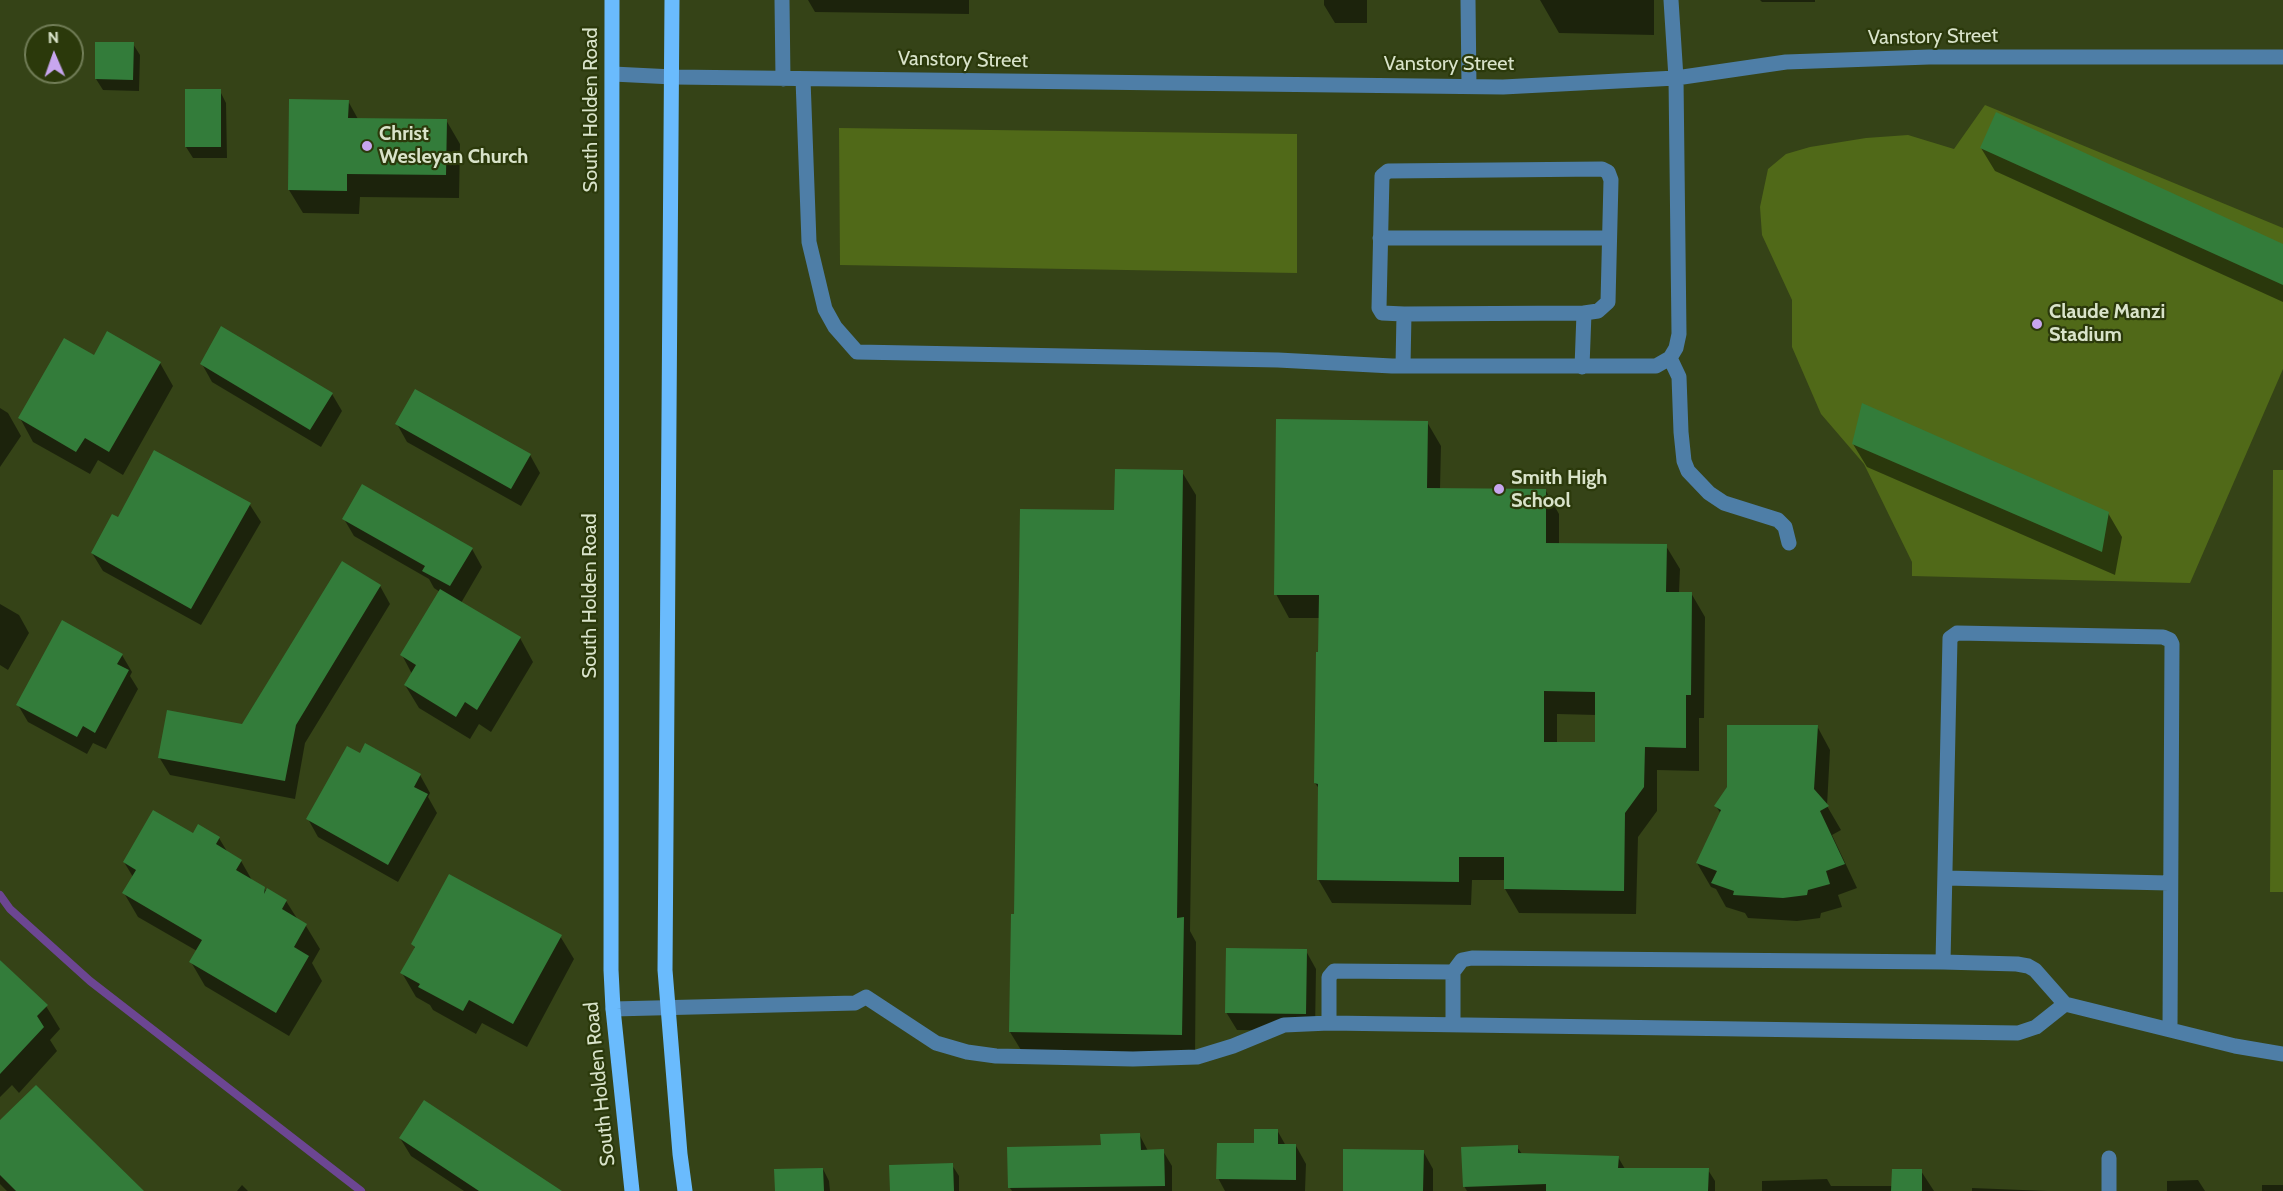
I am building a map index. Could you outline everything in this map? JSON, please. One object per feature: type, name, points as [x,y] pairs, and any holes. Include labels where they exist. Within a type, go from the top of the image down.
[{"type":"main road","name":"South Holden Road","points":[[612,0],[611,970],[632,1191]]},
{"type":"main road","points":[[672,0],[665,970],[685,1191]]},
{"type":"street","points":[[782,0],[783,79]]},
{"type":"street","points":[[1468,0],[1469,86]]},
{"type":"street","points":[[803,79],[809,242],[825,309],[835,327],[857,352],[1278,360],[1397,366],[1656,366],[1670,358],[1676,348],[1679,334],[1676,78],[1671,0]]},
{"type":"street","name":"Vanstory Street","points":[[613,74],[783,79],[1503,87],[1676,78],[1786,62],[1905,58],[2283,57]]},
{"type":"street","points":[[1602,169],[1608,172],[1611,180],[1609,238],[1608,302],[1598,311],[1404,314],[1382,313],[1378,308],[1380,183],[1382,176],[1388,171],[1602,169]]},
{"type":"street","points":[[1380,238],[1609,238]]},
{"type":"street","points":[[1582,367],[1584,313]]},
{"type":"street","points":[[1397,366],[1404,314]]},
{"type":"street","points":[[1670,358],[1679,377],[1684,460],[1688,471],[1709,493],[1724,503],[1778,520],[1785,527],[1789,543]]},
{"type":"street","points":[[1943,962],[1950,638],[1957,633],[2163,637],[2170,640],[2172,644],[2170,1028]]},
{"type":"street","points":[[1945,878],[2169,883]]},
{"type":"street","points":[[1453,1024],[1453,972],[1462,960],[1472,958],[1943,962],[2028,966],[2035,970],[2065,1004],[2170,1028],[2235,1046],[2283,1054]]},
{"type":"street","points":[[1329,1023],[1329,977],[1334,971],[1453,972]]},
{"type":"street","points":[[613,1009],[855,1002],[866,998],[936,1043],[996,1056],[1133,1059],[1197,1057],[1233,1047],[1284,1025],[1329,1023],[2018,1033],[2036,1027],[2065,1004]]},
{"type":"street","points":[[2109,1158],[2109,1191]]},
{"type":"green space","name":"Claude Manzi Stadium","points":[[1985,105],[2283,228],[2283,369],[2190,583],[1912,576],[1912,562],[1864,464],[1821,414],[1792,347],[1792,300],[1762,235],[1760,207],[1768,169],[1786,154],[1810,147],[1866,138],[1908,135],[1954,149]]},
{"type":"green space","points":[[839,128],[1297,134],[1297,273],[840,265]]},
{"type":"green space","points":[[2273,470],[2283,470],[2283,892],[2270,892]]},
{"type":"building","points":[[95,42],[134,42],[133,80],[95,79]]},
{"type":"building","points":[[185,89],[221,89],[221,147],[185,147]]},
{"type":"building","name":"Christ Wesleyan Church","points":[[289,99],[349,100],[348,118],[447,119],[446,175],[347,174],[347,191],[288,190]]},
{"type":"building","points":[[1996,112],[2283,244],[2283,285],[1980,148]]},
{"type":"building","points":[[221,326],[333,393],[310,430],[200,364]]},
{"type":"building","points":[[107,331],[161,362],[109,452],[85,438],[76,452],[18,418],[64,338],[94,355]]},
{"type":"building","points":[[415,389],[531,454],[511,489],[395,424]]},
{"type":"building","points":[[1862,403],[2109,512],[2102,552],[1852,444]]},
{"type":"building","points":[[1276,419],[1428,421],[1427,488],[1546,489],[1546,543],[1667,544],[1666,592],[1692,592],[1691,695],[1686,695],[1686,748],[1645,747],[1644,787],[1625,813],[1624,891],[1504,889],[1504,857],[1459,857],[1459,882],[1317,880],[1318,784],[1314,783],[1319,595],[1274,595]],"holes":[[[1544,691],[1595,692],[1595,742],[1544,742]]]},
{"type":"building","points":[[154,450],[251,503],[191,609],[91,553],[112,514],[118,517]]},
{"type":"building","points":[[1115,469],[1183,470],[1177,918],[1184,917],[1182,1035],[1009,1032],[1011,914],[1014,914],[1020,509],[1114,510]]},
{"type":"building","points":[[362,484],[473,548],[450,586],[422,571],[425,566],[342,519]]},
{"type":"building","points":[[342,561],[381,585],[296,725],[285,781],[158,758],[167,710],[242,724]]},
{"type":"building","points":[[440,589],[521,637],[477,710],[465,702],[456,717],[404,685],[416,665],[400,655]]},
{"type":"building","points":[[62,620],[123,654],[117,664],[129,670],[95,733],[83,726],[77,737],[16,705]]},
{"type":"building","points":[[1727,725],[1818,725],[1814,789],[1829,806],[1820,811],[1845,864],[1826,871],[1830,884],[1808,890],[1807,895],[1783,898],[1733,895],[1734,891],[1711,883],[1717,871],[1696,863],[1721,810],[1714,806],[1727,787]]},
{"type":"building","points":[[365,743],[421,774],[414,787],[428,794],[388,865],[306,819],[347,746],[360,753]]},
{"type":"building","points":[[153,810],[193,833],[198,824],[220,837],[216,844],[242,860],[236,870],[265,887],[264,894],[267,888],[287,900],[282,909],[307,924],[294,947],[309,956],[276,1013],[189,962],[202,940],[122,893],[136,870],[123,862]]},
{"type":"building","points":[[449,874],[562,935],[513,1024],[469,1000],[463,1011],[418,987],[420,984],[400,973],[415,947],[411,944]]},
{"type":"building","points":[[1226,948],[1307,949],[1306,1014],[1225,1013]]},
{"type":"building","points":[[0,960],[48,1005],[37,1016],[44,1027],[0,1074]]},
{"type":"building","points":[[36,1085],[144,1191],[16,1191],[0,1175],[0,1120]]},
{"type":"building","points":[[424,1100],[562,1191],[479,1191],[399,1138]]},
{"type":"building","points":[[1254,1129],[1278,1129],[1278,1144],[1296,1144],[1296,1180],[1216,1179],[1217,1143],[1254,1143]]},
{"type":"building","points":[[1140,1133],[1141,1150],[1164,1149],[1165,1186],[1008,1188],[1007,1147],[1101,1145],[1100,1134]]},
{"type":"building","points":[[1518,1145],[1518,1153],[1619,1156],[1618,1168],[1709,1168],[1708,1191],[1546,1191],[1546,1184],[1463,1187],[1461,1147]]},
{"type":"building","points":[[1343,1149],[1424,1150],[1423,1191],[1343,1191]]},
{"type":"building","points":[[953,1163],[954,1191],[890,1191],[889,1165]]},
{"type":"building","points":[[823,1168],[824,1191],[775,1191],[774,1169]]},
{"type":"building","points":[[1892,1169],[1922,1169],[1922,1191],[1891,1191]]},
{"type":"waterway","points":[[0,895],[10,909],[90,981],[361,1191]]},
{"type":"place","name":"Christ Wesleyan Church","points":[[367,146]]},
{"type":"place","name":"Claude Manzi Stadium","points":[[2037,324]]},
{"type":"place","name":"Smith High School","points":[[1499,489]]}]
